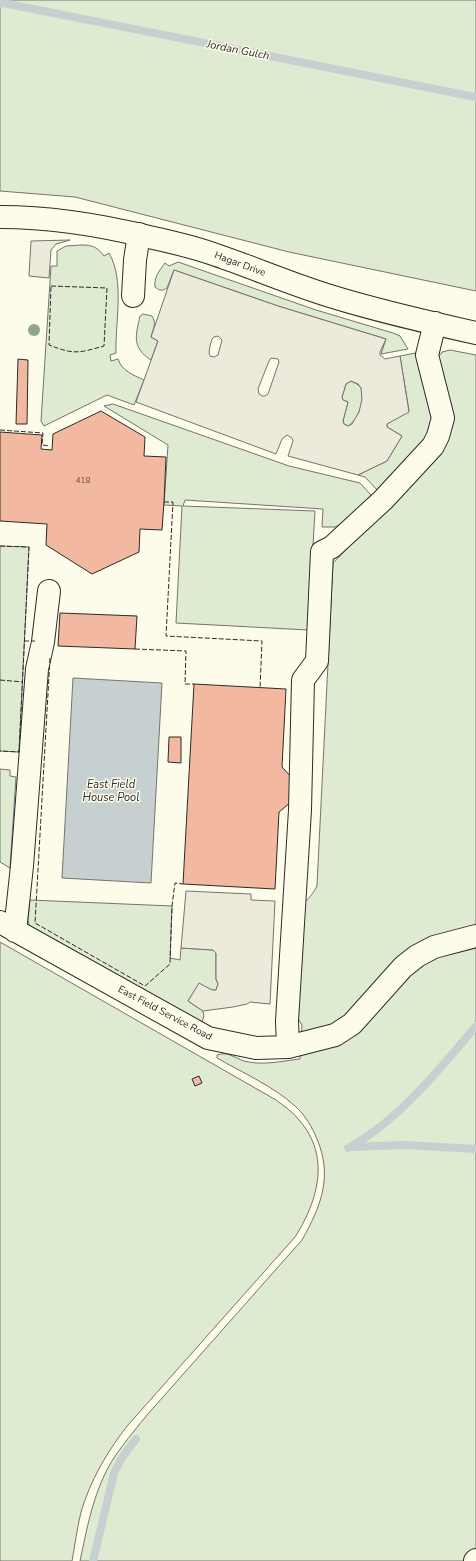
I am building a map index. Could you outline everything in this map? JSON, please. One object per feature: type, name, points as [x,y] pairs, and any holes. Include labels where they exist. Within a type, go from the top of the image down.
[{"type":"street","name":"Hagar Drive","points":[[0,217],[30,217],[71,222],[139,234],[215,254],[328,295],[364,306],[476,333]]},
{"type":"street","points":[[133,296],[135,260],[139,234]]},
{"type":"street","points":[[288,1047],[287,1021],[300,810],[303,680],[317,661],[322,552],[332,547],[383,500],[433,446],[438,436],[443,418],[427,355],[435,323]]},
{"type":"street","points":[[7,927],[22,866],[37,669],[43,642],[49,591]]},
{"type":"street","name":"East Field Service Road","points":[[7,927],[208,1038],[256,1048],[288,1047],[334,1035],[352,1024],[403,967],[417,956],[434,947],[476,936]]},
{"type":"green space","points":[[0,0],[476,0],[476,291],[289,252],[75,197],[0,191]]},
{"type":"green space","points":[[89,245],[94,247],[104,256],[109,253],[117,276],[118,289],[116,353],[110,355],[111,361],[118,359],[125,370],[144,380],[134,405],[107,395],[44,426],[41,421],[51,266],[57,266],[57,251],[66,246]]},
{"type":"green space","points":[[178,262],[316,310],[393,333],[400,336],[408,349],[381,354],[386,339],[278,306],[174,270],[167,288],[161,290],[155,287],[156,277],[165,263],[169,266]]},
{"type":"green space","points":[[143,314],[152,316],[154,326],[151,337],[158,341],[151,360],[140,350],[136,340],[140,316]]},
{"type":"green space","points":[[450,350],[476,355],[476,1551],[465,1561],[80,1561],[95,1498],[103,1478],[117,1453],[147,1415],[302,1240],[315,1215],[323,1191],[324,1166],[322,1153],[317,1139],[305,1117],[295,1106],[277,1092],[217,1058],[217,1055],[228,1054],[244,1061],[258,1063],[272,1063],[300,1059],[302,1025],[297,1017],[302,906],[313,893],[317,885],[333,563],[442,451],[452,421],[451,403],[436,360],[442,352]]},
{"type":"green space","points":[[416,353],[430,397],[434,422],[427,438],[379,492],[365,477],[358,475],[387,461],[402,436],[387,427],[387,424],[409,411],[400,356]]},
{"type":"green space","points":[[351,381],[361,388],[362,403],[355,419],[348,426],[344,424],[343,421],[348,402],[343,400],[342,397],[346,384]]},
{"type":"green space","points":[[113,404],[289,466],[360,483],[371,495],[349,520],[335,527],[322,527],[323,509],[185,500],[183,506],[315,511],[308,630],[176,623],[182,506],[164,505],[168,445],[104,406]]},
{"type":"green space","points":[[0,546],[29,547],[19,752],[0,751]]},
{"type":"green space","points":[[0,769],[10,770],[10,776],[16,777],[10,868],[0,862]]},
{"type":"green space","points":[[30,900],[172,906],[170,958],[180,960],[181,948],[214,950],[216,953],[216,979],[218,984],[216,990],[212,990],[199,984],[188,1001],[203,1011],[204,1016],[202,1022],[30,928],[28,920]]},
{"type":"green space","points":[[0,942],[276,1100],[294,1114],[309,1134],[315,1148],[318,1163],[318,1178],[315,1194],[310,1209],[295,1237],[128,1425],[113,1445],[95,1477],[85,1500],[81,1512],[72,1561],[0,1561]]},
{"type":"shaded area","points":[[70,240],[56,244],[51,250],[49,278],[29,276],[31,241]]},
{"type":"shaded area","points":[[174,270],[278,306],[386,339],[380,355],[385,359],[400,356],[409,412],[387,424],[387,427],[402,436],[387,461],[358,475],[288,456],[293,441],[292,438],[287,435],[282,439],[276,454],[136,402],[158,341],[151,337]],"holes":[[[218,336],[222,340],[218,355],[214,357],[210,356],[209,353],[212,339]],[[271,358],[278,359],[279,362],[268,394],[262,396],[259,394],[258,389]],[[351,381],[358,384],[361,388],[362,399],[359,412],[352,424],[348,426],[344,424],[343,421],[348,402],[343,400],[342,397],[346,384]]]},
{"type":"shaded area","points":[[186,891],[251,894],[251,900],[275,901],[270,1004],[250,1002],[233,1007],[203,1011],[188,1001],[199,983],[212,990],[216,990],[218,984],[216,979],[216,953],[213,950],[181,948]]},
{"type":"water","name":"East Field House Pool","points":[[73,678],[162,683],[151,883],[62,878]]},
{"type":"building","points":[[18,359],[28,360],[27,424],[16,424]]},
{"type":"building","points":[[101,411],[145,437],[144,456],[166,457],[164,502],[162,530],[140,529],[139,552],[92,574],[46,545],[47,524],[0,521],[0,432],[42,435],[41,449],[52,450],[53,434]]},
{"type":"building","points":[[60,613],[137,616],[135,649],[58,646]]},
{"type":"building","points":[[194,684],[286,689],[282,767],[293,779],[291,802],[279,812],[275,889],[183,884]]},
{"type":"building","points":[[169,737],[181,737],[181,763],[168,762]]},
{"type":"building","points":[[199,1076],[202,1083],[195,1086],[192,1079]]},
{"type":"waterway","name":"Jordan Gulch","points":[[0,4],[3,3],[476,97]]},
{"type":"waterway","points":[[348,1148],[366,1137],[401,1109],[433,1076],[476,1026]]},
{"type":"waterway","points":[[353,1147],[403,1145],[476,1149]]},
{"type":"waterway","points":[[93,1561],[114,1473],[123,1456],[136,1439]]},
{"type":"fence","points":[[51,286],[107,288],[104,346],[71,352],[49,345],[51,286]]},
{"type":"fence","points":[[0,430],[43,433],[42,445],[50,446]]},
{"type":"fence","points":[[164,502],[173,502],[166,636],[262,641],[260,688]]},
{"type":"fence","points":[[0,546],[29,547],[19,752],[0,751]]},
{"type":"fence","points":[[24,641],[35,641]]},
{"type":"fence","points":[[135,649],[186,651],[185,684],[194,684]]},
{"type":"fence","points":[[50,658],[35,923],[145,986],[170,964],[172,906],[175,883],[183,884]]},
{"type":"fence","points":[[0,680],[23,682]]}]
